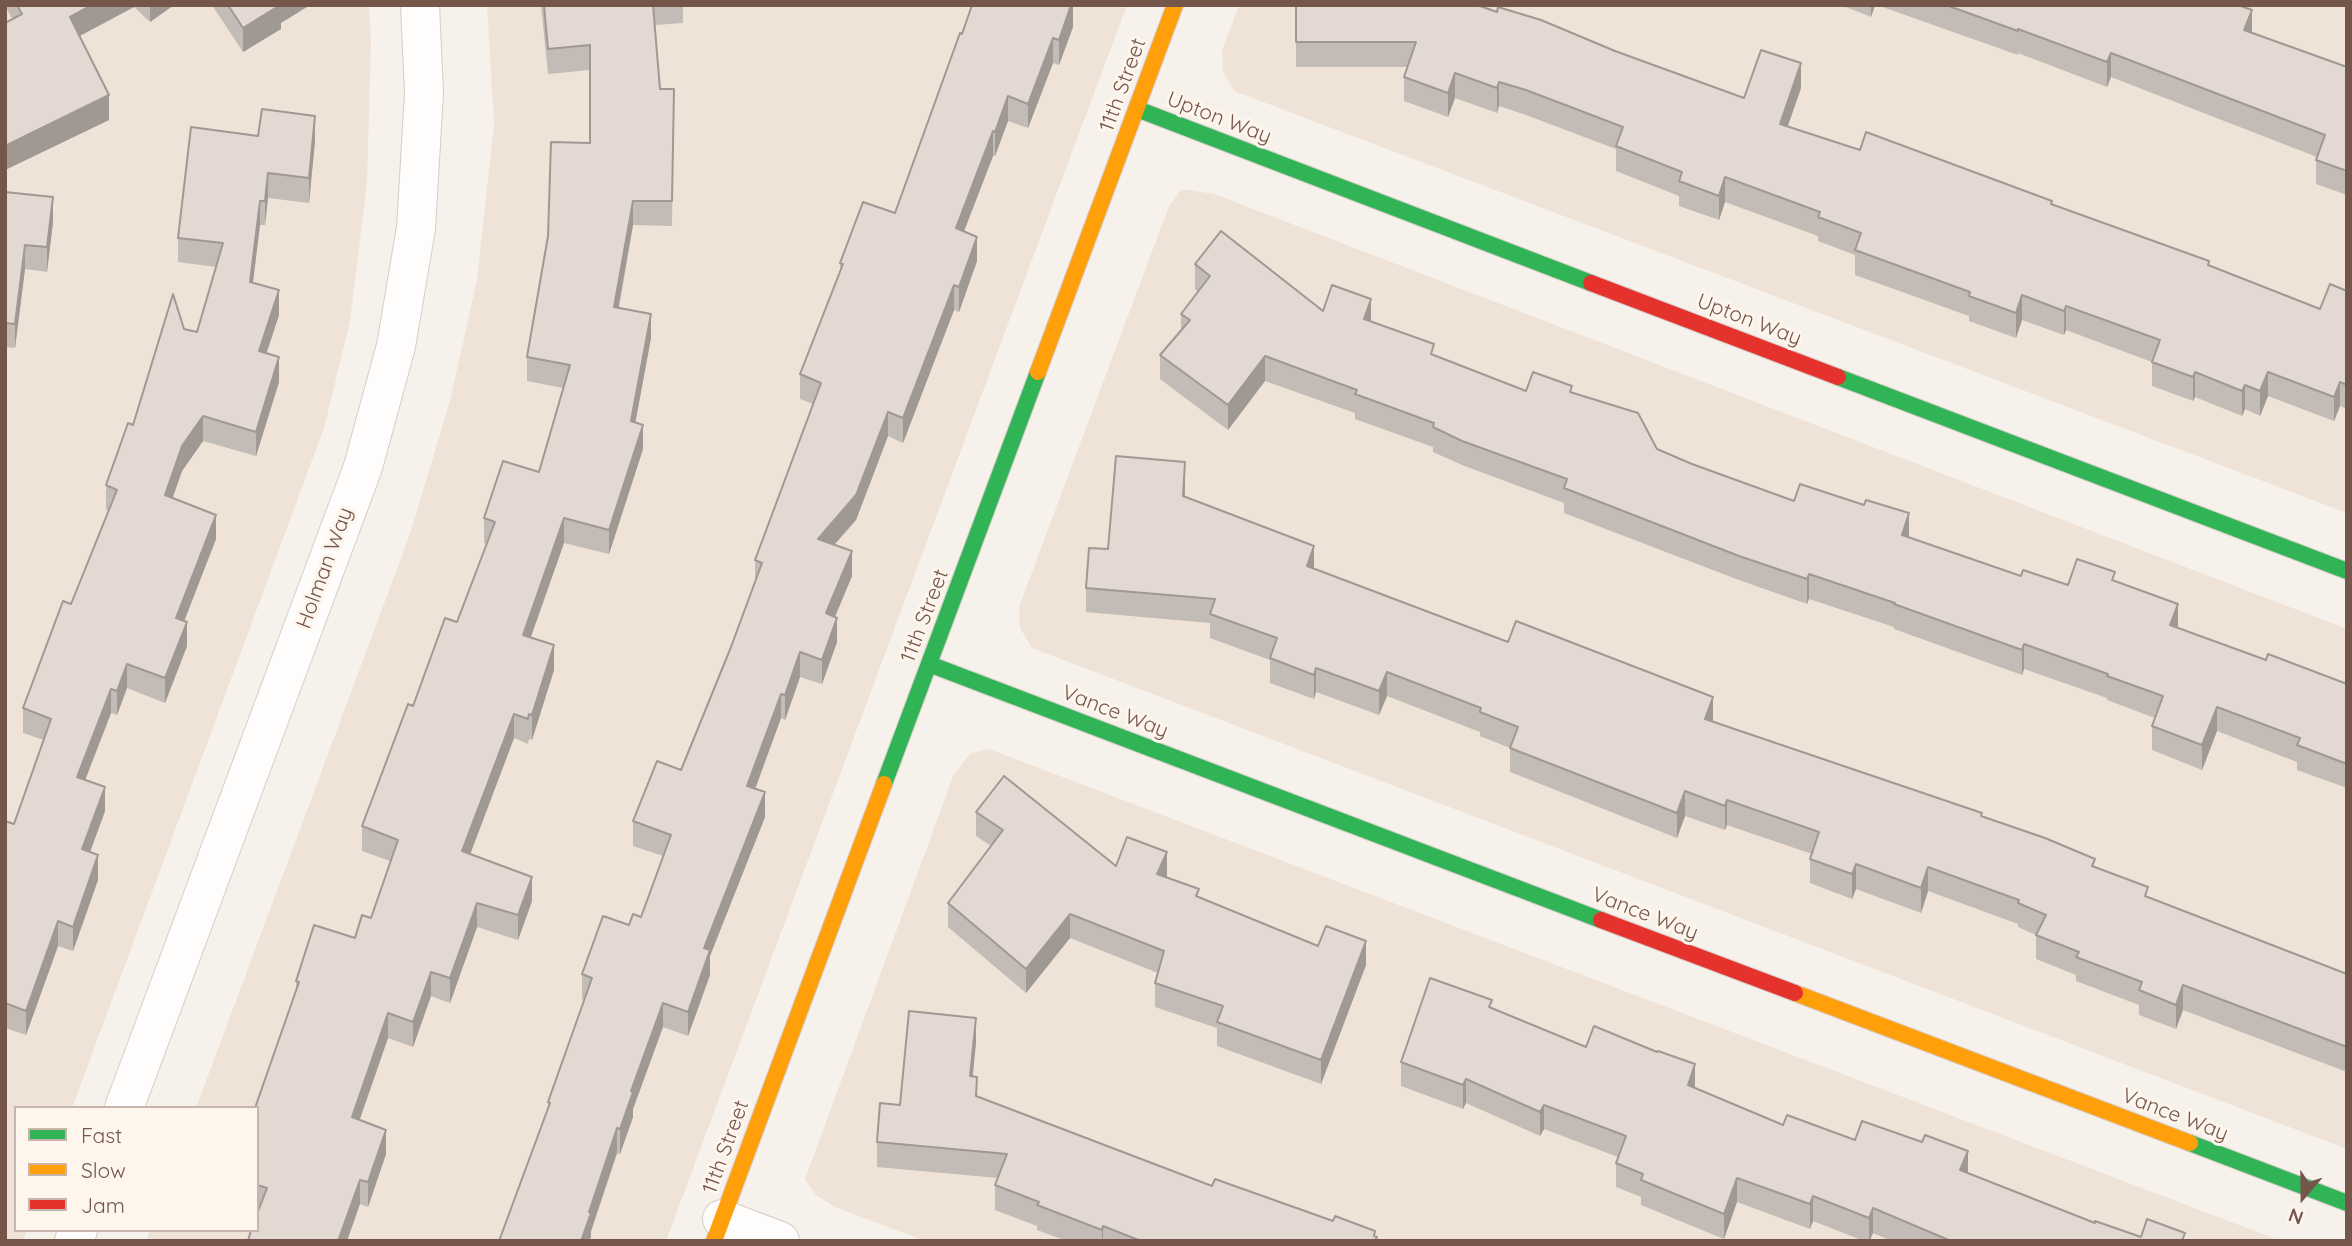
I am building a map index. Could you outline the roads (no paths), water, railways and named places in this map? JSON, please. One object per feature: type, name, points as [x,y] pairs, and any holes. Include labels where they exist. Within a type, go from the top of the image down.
[{"type":"street","name":"Holman Way","points":[[125,1106],[363,467],[397,346],[416,228],[424,93],[420,5]]},
{"type":"street","name":"11th Street","points":[[718,1230],[1175,5]]},
{"type":"street","name":"Upton Way","points":[[1137,109],[2347,571]]},
{"type":"street","name":"Vance Way","points":[[929,664],[2347,1203]]},
{"type":"street","points":[[718,1230],[780,1241]]}]
